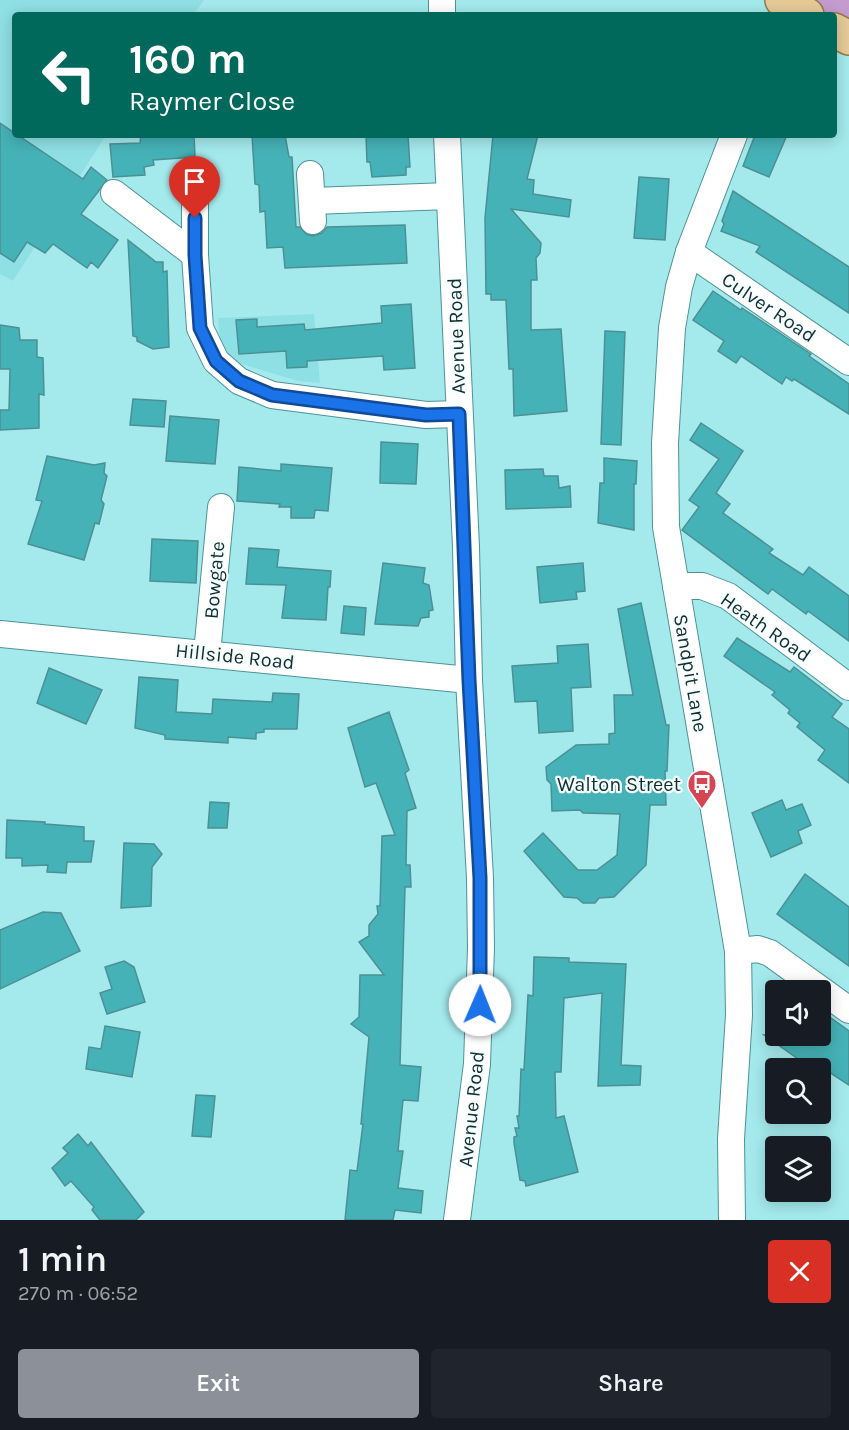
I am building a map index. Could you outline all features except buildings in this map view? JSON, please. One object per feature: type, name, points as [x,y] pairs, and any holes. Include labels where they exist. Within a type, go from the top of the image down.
[{"type":"main road","points":[[780,0],[802,12]]},
{"type":"street","name":"Avenue Road","points":[[447,138],[466,557],[469,680],[480,878],[481,982],[477,1064],[457,1220]]},
{"type":"street","name":"Sandpit Lane","points":[[732,1220],[731,1139],[739,1015],[738,951],[666,527],[665,443],[672,328],[678,287],[688,252],[733,138]]},
{"type":"street","points":[[310,174],[313,211],[449,196]]},
{"type":"street","points":[[114,193],[195,255]]},
{"type":"street","points":[[195,200],[195,255],[200,328],[216,361],[239,381],[272,395],[426,415],[459,414]]},
{"type":"street","name":"Culver Road","points":[[688,252],[849,362]]},
{"type":"street","name":"Bowgate","points":[[207,653],[221,507]]},
{"type":"street","name":"Heath Road","points":[[676,586],[702,586],[728,596],[849,687]]},
{"type":"street","name":"Hillside Road","points":[[0,634],[469,680]]},
{"type":"street","points":[[738,951],[758,949],[770,953],[849,1011]]},
{"type":"shaded area","points":[[0,0],[204,0],[195,12],[12,12],[12,138],[104,138],[13,281],[0,274]]},
{"type":"shaded area","points":[[802,0],[849,0],[849,24],[837,18],[837,12],[826,12]]},
{"type":"shaded area","points":[[314,314],[320,383],[298,381],[235,362],[220,342],[218,318]]},
{"type":"place","name":"Walton Street","points":[[702,810]]},
{"type":"route","points":[[195,218],[200,328],[216,361],[239,381],[272,395],[426,415],[459,414],[469,680],[480,878],[482,948],[480,1005]]}]
